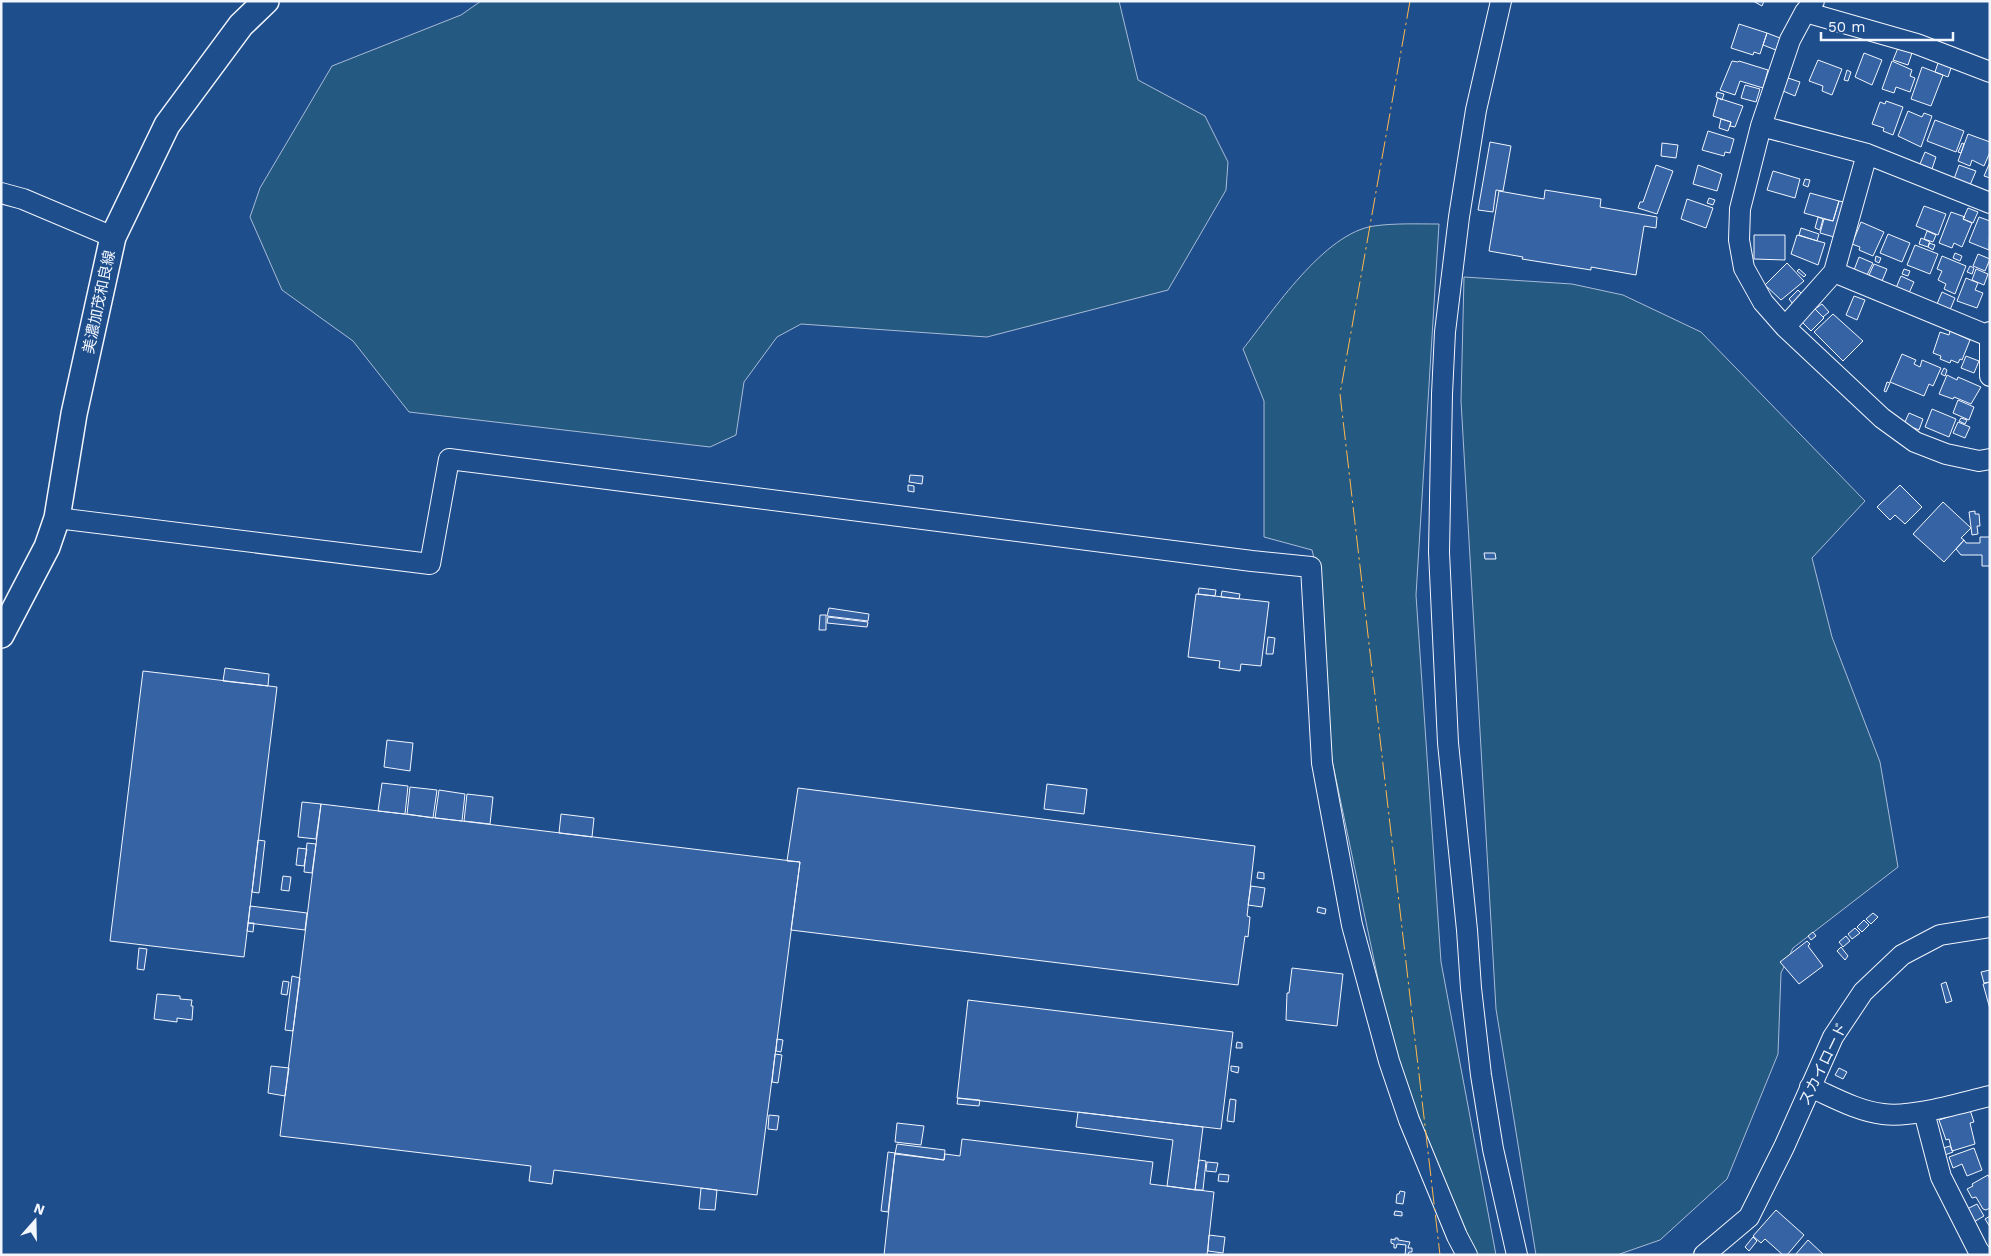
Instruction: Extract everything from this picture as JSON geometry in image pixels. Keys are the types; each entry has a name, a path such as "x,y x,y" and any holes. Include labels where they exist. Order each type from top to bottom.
{"main road":[{"name":"美濃加茂和良線","path":"1,635 47,547 57,518 74,414 113,237 167,125 241,24 266,1"}],"street":[{"path":"1501,1 1476,110 1459,217 1445,332 1439,552 1448,743 1471,988 1481,1075 1493,1149 1517,1255"},
{"path":"1990,72 1917,44 1810,7 1790,40 1761,126 1740,209 1738,240 1744,268 1763,302 1785,327 1882,418 1915,442 1946,454 1979,461 1990,460"},
{"path":"1761,126 1867,154 1990,203"},
{"path":"1785,327 1834,272 1867,154"},
{"path":"1,193 24,199 113,237"},
{"path":"1834,272 1989,334 1990,376"},
{"path":"57,518 430,564 449,459 1252,562 1312,567 1322,763 1352,926 1389,1061 1409,1120 1456,1236 1468,1255"},
{"name":"スカイロード","path":"1704,1255 1749,1216 1784,1147 1833,1037 1863,992 1902,955 1940,935 1990,927"},
{"path":"1810,1087 1857,1107 1884,1114 1924,1112 1990,1096"},
{"path":"1924,1112 1941,1177 1977,1253"}],"shaded area":[{"path":"481,1 1119,1 1138,80 1205,116 1228,162 1226,190 1168,290 987,337 801,324 777,337 744,382 736,435 710,447 409,412 353,341 282,290 250,217 260,188 332,66 461,15"},
{"path":"1439,224 1416,595 1441,962 1496,1255 1468,1255 1391,1041 1332,760 1319,578 1312,550 1264,537 1264,401 1243,349 1284,295 1318,258 1337,243 1355,232 1374,226"},
{"path":"1464,277 1572,284 1623,295 1701,332 1865,501 1812,558 1832,637 1880,762 1898,867 1793,948 1781,973 1778,1054 1727,1179 1660,1240 1617,1255 1536,1255 1496,1009 1461,401"}],"building":[{"path":"1753,1 1764,1 1762,6"},
{"path":"1739,24 1767,33 1760,54 1754,52 1753,55 1731,48"},
{"path":"1767,33 1780,38 1776,50 1763,45"},
{"path":"1898,48 1912,53 1908,65 1893,60"},
{"path":"1864,53 1882,60 1872,85 1855,77"},
{"path":"1818,60 1842,69 1832,95 1822,91 1823,86 1809,81"},
{"path":"1939,60 1952,65 1948,77 1935,72"},
{"path":"1732,61 1739,61 1768,70 1763,88 1740,81 1735,95 1720,90"},
{"path":"1892,61 1912,70 1910,76 1915,78 1910,92 1896,87 1894,93 1882,89"},
{"path":"1922,67 1943,75 1931,106 1911,99"},
{"path":"1847,70 1851,72 1848,81 1844,80"},
{"path":"1788,78 1800,82 1795,96 1783,91"},
{"path":"1745,85 1760,89 1756,102 1741,98"},
{"path":"1717,92 1724,94 1722,100 1716,97"},
{"path":"1718,98 1743,106 1735,127 1730,126 1731,122 1713,116"},
{"path":"1886,101 1903,107 1893,135 1883,131 1884,128 1872,124 1880,102 1885,104"},
{"path":"1908,111 1922,117 1924,113 1932,116 1921,147 1898,136"},
{"path":"1721,119 1731,122 1728,131 1719,128"},
{"path":"1935,120 1964,131 1956,152 1927,141"},
{"path":"1708,131 1734,139 1730,153 1725,152 1724,156 1702,150"},
{"path":"1968,134 1990,142 1990,152 1984,166 1972,160 1970,166 1958,161"},
{"path":"1490,142 1511,146 1503,191 1496,190 1493,212 1478,210"},
{"path":"1662,143 1678,145 1676,158 1661,156"},
{"path":"1962,143 1964,144 1961,153 1958,152"},
{"path":"1925,152 1936,157 1932,169 1920,164"},
{"path":"1990,162 1990,178 1984,176"},
{"path":"1656,165 1673,171 1657,214 1638,208 1640,202 1643,202"},
{"path":"1698,165 1722,174 1717,191 1693,184"},
{"path":"1959,165 1976,171 1970,185 1954,179"},
{"path":"1773,171 1800,179 1795,198 1767,190"},
{"path":"1805,179 1810,180 1808,187 1803,185"},
{"path":"1545,190 1601,199 1600,207 1657,217 1656,228 1644,226 1636,275 1591,267 1591,270 1522,259 1523,257 1489,251 1499,191 1544,199"},
{"path":"1810,193 1839,201 1833,221 1804,213"},
{"path":"1709,198 1715,200 1713,205 1707,203"},
{"path":"1687,199 1713,208 1706,228 1681,219"},
{"path":"1839,201 1844,202 1834,237 1820,233 1824,219 1833,221"},
{"path":"1924,206 1946,214 1938,235 1916,226"},
{"path":"1968,208 1978,212 1973,223 1963,219"},
{"path":"1951,212 1965,217 1963,219 1972,223 1962,247 1954,243 1952,248 1939,243"},
{"path":"1818,217 1823,219 1820,230 1815,228"},
{"path":"1979,217 1990,221 1989,250 1969,242"},
{"path":"1861,222 1884,232 1873,256 1859,250 1860,247 1852,244"},
{"path":"1801,228 1819,234 1817,241 1799,235"},
{"path":"1927,231 1936,235 1933,242 1924,239"},
{"path":"1888,234 1910,243 1902,262 1880,253"},
{"path":"1754,235 1785,235 1785,260 1754,259"},
{"path":"1797,235 1825,243 1818,265 1791,254"},
{"path":"1921,238 1930,242 1928,247 1919,244"},
{"path":"1929,243 1935,245 1933,250 1928,247"},
{"path":"1915,245 1938,254 1930,274 1907,265"},
{"path":"1955,253 1962,256 1960,261 1953,258"},
{"path":"1978,254 1990,259 1985,271 1973,266"},
{"path":"1876,256 1881,258 1879,263 1875,261"},
{"path":"1942,256 1966,266 1955,294 1944,289 1946,284 1938,280 1942,271 1937,269"},
{"path":"1859,257 1873,263 1867,275 1854,270"},
{"path":"1787,263 1804,281 1781,300 1765,285"},
{"path":"1874,264 1887,269 1882,281 1869,275"},
{"path":"1970,266 1974,268 1972,274 1967,272"},
{"path":"1799,269 1806,275 1804,277 1797,271"},
{"path":"1904,269 1910,271 1908,276 1902,274"},
{"path":"1976,269 1988,274 1984,285 1972,280"},
{"path":"1901,276 1914,282 1909,293 1896,288"},
{"path":"1966,278 1978,283 1975,290 1983,293 1977,308 1957,301"},
{"path":"1798,290 1802,294 1793,304 1789,299"},
{"path":"1942,292 1955,298 1950,310 1937,304"},
{"path":"1854,296 1865,300 1857,320 1846,315"},
{"path":"1822,304 1829,312 1823,317 1815,309"},
{"path":"1814,308 1824,318 1811,331 1801,321"},
{"path":"1833,314 1863,341 1843,361 1814,332"},
{"path":"1950,331 1970,340 1962,360 1960,359 1958,363 1951,360 1950,363 1940,359 1941,356 1933,353 1940,332 1949,335"},
{"path":"1902,354 1916,360 1914,364 1920,367 1922,360 1941,368 1933,386 1929,384 1924,396 1890,382"},
{"path":"1966,356 1979,361 1974,373 1961,368"},
{"path":"1944,368 1947,370 1945,376 1941,374"},
{"path":"1947,375 1957,380 1958,377 1981,387 1971,404 1954,397 1953,399 1939,394"},
{"path":"1887,382 1890,383 1886,392 1884,391"},
{"path":"1958,400 1974,407 1969,420 1953,413"},
{"path":"1932,409 1956,419 1949,437 1925,427"},
{"path":"1909,413 1923,419 1919,430 1904,424"},
{"path":"1961,418 1967,420 1965,424 1959,421"},
{"path":"1958,422 1970,427 1965,438 1953,433"},
{"path":"910,475 923,476 922,484 909,482"},
{"path":"908,485 914,486 914,492 908,491"},
{"path":"1900,485 1922,507 1905,524 1895,515 1890,520 1877,507"},
{"path":"1943,502 1971,528 1961,538 1964,540 1944,562 1913,534"},
{"path":"1975,511 1975,514 1979,514 1980,526 1977,526 1978,534 1972,535 1969,512"},
{"path":"1980,537 1990,537 1990,566 1982,566 1982,555 1961,555 1956,549 1964,540 1966,543 1980,543"},
{"path":"1484,553 1495,553 1496,559 1485,559"},
{"path":"1199,588 1216,590 1215,596 1198,594"},
{"path":"1222,591 1240,594 1239,599 1221,597"},
{"path":"1196,594 1269,602 1261,666 1241,664 1240,671 1219,668 1220,661 1188,657"},
{"path":"829,608 869,614 868,621 827,616"},
{"path":"820,615 826,615 826,630 819,630"},
{"path":"828,617 868,622 867,627 827,623"},
{"path":"1268,637 1275,638 1273,654 1266,654"},
{"path":"225,668 269,674 268,686 223,681"},
{"path":"143,671 277,687 244,957 110,941"},
{"path":"387,740 413,743 410,771 384,767"},
{"path":"382,783 408,786 405,814 378,811"},
{"path":"1047,784 1087,789 1084,814 1044,809"},
{"path":"410,787 437,790 433,818 407,814"},
{"path":"798,788 1255,846 1247,916 1250,917 1248,937 1245,936 1238,985 791,930 800,862 787,861"},
{"path":"439,790 465,794 462,821 435,818"},
{"path":"467,794 493,797 490,824 464,821"},
{"path":"302,802 321,804 316,839 298,837"},
{"path":"321,804 800,862 757,1195 554,1170 552,1184 529,1181 531,1166 280,1136"},
{"path":"561,814 594,818 592,837 559,833"},
{"path":"258,840 265,841 259,893 252,892"},
{"path":"307,843 316,844 312,873 304,872"},
{"path":"298,848 307,849 304,866 296,865"},
{"path":"1258,872 1264,873 1264,879 1257,878"},
{"path":"283,876 291,877 289,891 281,890"},
{"path":"1251,886 1265,888 1262,907 1248,905"},
{"path":"250,906 307,913 305,930 248,923"},
{"path":"1318,907 1326,909 1325,914 1317,912"},
{"path":"1873,913 1878,917 1871,924 1866,919"},
{"path":"1864,920 1869,925 1862,932 1857,927"},
{"path":"248,923 254,923 253,932 247,931"},
{"path":"1855,928 1860,933 1852,939 1848,934"},
{"path":"1813,932 1816,936 1811,940 1808,936"},
{"path":"1846,936 1850,941 1843,947 1839,942"},
{"path":"1807,941 1810,944 1808,946 1823,966 1799,984 1780,962"},
{"path":"1841,947 1848,956 1845,960 1837,951"},
{"path":"139,948 147,949 144,970 137,969"},
{"path":"1292,968 1343,974 1337,1026 1286,1020 1287,993 1289,993"},
{"path":"1990,970 1990,982 1984,983 1981,972"},
{"path":"292,976 300,978 293,1031 285,1030"},
{"path":"283,981 289,982 287,995 281,994"},
{"path":"1946,982 1952,1001 1946,1003 1941,984"},
{"path":"1990,982 1990,1009 1983,984"},
{"path":"157,994 180,996 180,999 192,1000 192,1020 177,1018 177,1022 154,1019"},
{"path":"968,1000 1233,1032 1221,1129 957,1098"},
{"path":"777,1039 783,1040 781,1052 776,1051"},
{"path":"1237,1042 1242,1043 1242,1048 1236,1048"},
{"path":"775,1054 782,1055 778,1083 772,1082"},
{"path":"271,1066 289,1068 285,1096 268,1093"},
{"path":"1231,1066 1239,1067 1238,1073 1231,1071"},
{"path":"1839,1068 1847,1072 1843,1079 1835,1075"},
{"path":"958,1098 980,1100 979,1106 957,1104"},
{"path":"1230,1099 1236,1100 1234,1122 1227,1121"},
{"path":"1970,1110 1974,1122 1970,1123 1975,1144 1952,1151 1949,1139 1946,1140 1939,1120"},
{"path":"1078,1112 1203,1127 1195,1190 1167,1186 1173,1140 1076,1127"},
{"path":"769,1115 779,1116 777,1130 768,1129"},
{"path":"897,1123 924,1126 921,1145 895,1142"},
{"path":"962,1139 1153,1162 1150,1184 1214,1192 1207,1255 884,1255 895,1153 944,1160 945,1154 960,1156"},
{"path":"897,1144 945,1150 944,1160 895,1154"},
{"path":"1950,1146 1953,1152 1942,1156 1940,1149"},
{"path":"1974,1148 1982,1170 1967,1176 1962,1164 1953,1168 1949,1157"},
{"path":"888,1152 895,1153 888,1212 881,1211"},
{"path":"1199,1160 1206,1161 1203,1190 1195,1190"},
{"path":"1207,1162 1218,1163 1216,1172 1206,1171"},
{"path":"1219,1174 1229,1175 1228,1182 1218,1181"},
{"path":"1988,1175 1990,1179 1990,1208 1986,1210 1983,1209 1976,1197 1972,1198 1967,1189"},
{"path":"701,1188 717,1190 715,1210 699,1209"},
{"path":"1400,1191 1405,1192 1403,1204 1396,1203 1397,1194"},
{"path":"1977,1204 1984,1216 1972,1223 1965,1210"},
{"path":"1776,1210 1804,1235 1787,1255 1783,1255 1765,1239 1761,1243 1753,1236"},
{"path":"1395,1211 1402,1212 1402,1216 1394,1215"},
{"path":"1990,1216 1990,1227 1985,1219"},
{"path":"1209,1235 1225,1237 1223,1253 1208,1251"},
{"path":"1753,1237 1757,1241 1749,1251 1745,1247"},
{"path":"1395,1238 1410,1242 1408,1248 1412,1248 1412,1252 1405,1255 1406,1245 1397,1244 1396,1248 1394,1248 1391,1239 1395,1240"},
{"path":"1808,1240 1824,1255 1795,1255"}],"power":[{"path":"1410,1 1340,394 1440,1255"}]}
